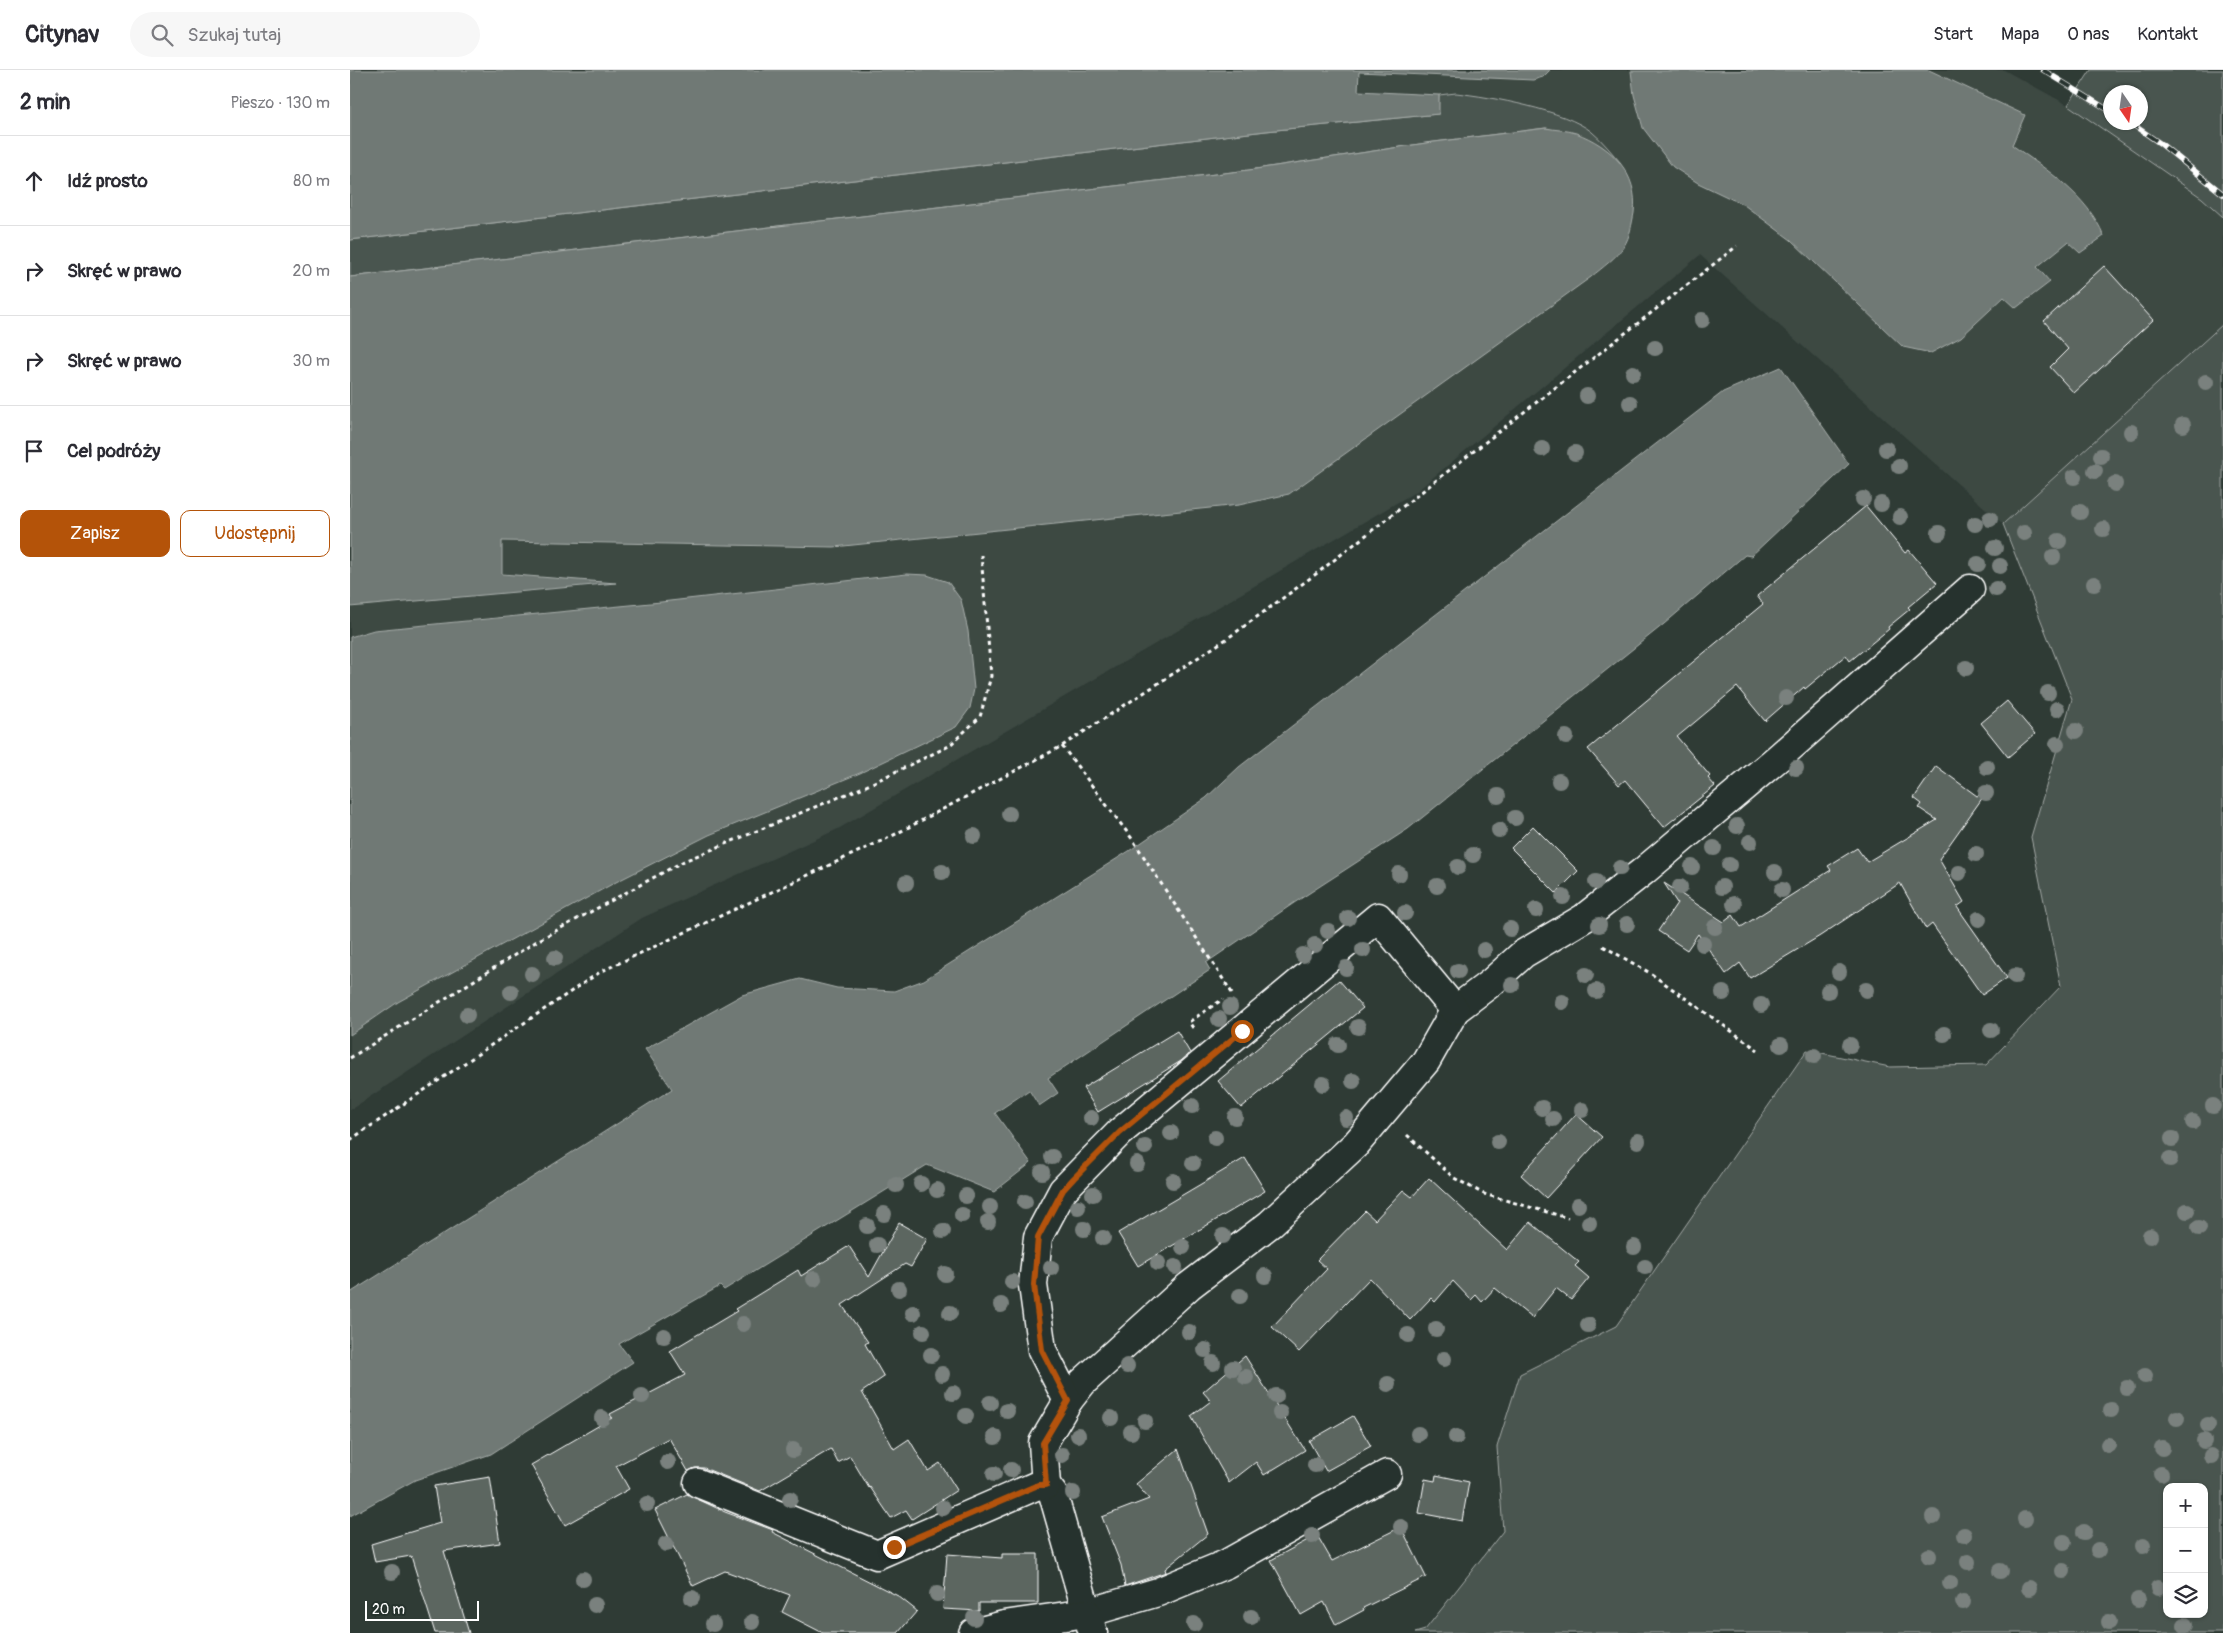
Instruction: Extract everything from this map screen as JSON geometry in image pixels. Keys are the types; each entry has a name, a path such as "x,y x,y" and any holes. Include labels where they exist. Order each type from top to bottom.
{"lane":[{"path":"1090,1623 1053,1494 1046,1485 1043,1443 1068,1401 1083,1382 1189,1286 1277,1218 1356,1144 1426,1061 1455,1010 1492,982 1523,954 1584,918 1645,870 1764,771 1970,589"},
{"path":"1068,1401 1042,1350 1034,1285 1038,1237 1063,1190 1120,1132 1378,917 1455,1010"},
{"path":"973,1633 1004,1625 1090,1623 1226,1564 1387,1474"},
{"path":"698,1483 878,1555 1038,1485 1046,1485"}],"path":[{"path":"350,1140 600,972 892,836 1062,746 1228,638 1320,571 1737,246"},
{"path":"350,1058 536,941 684,862 866,786 950,746 980,717 991,676 981,555"},
{"path":"1062,746 1133,840 1219,970"},
{"path":"1570,927 1650,973 1758,1050"},
{"path":"1383,1112 1454,1178 1484,1194 1568,1218"}],"shaded area":[{"path":"350,70 2004,70 2068,105 2202,198 2223,217 2223,324 2003,524 1700,255 1417,491 838,829 642,918 350,1110"},
{"path":"350,70 1550,70 1543,77 1533,80 1359,72 1358,91 1439,95 1439,114 1266,131 350,240"},
{"path":"1929,70 2025,115 2012,145 2065,184 2097,221 2104,236 2080,253 2068,242 2037,267 2050,282 2016,308 2004,297 1961,337 1931,353 1903,347 1791,240 1744,205 1698,183 1673,167 1643,128 1634,95 1631,71"},
{"path":"2091,70 2223,70 2223,217 2202,198 2104,130 2148,130 2148,85 2103,85 2103,129 2068,105"},
{"path":"1456,93 1507,101 1564,117 1592,132 1621,163 1601,146 1546,128 1426,143 1249,170 350,277 350,240 1266,131 1438,114 1439,95"},
{"path":"1546,128 1576,133 1589,139 1601,145 1620,163 1632,185 1634,199 1634,213 1624,246 1591,277 1289,494 1239,505 834,547 502,541 502,574 616,583 350,607 350,277 1249,170 1426,143"},
{"path":"2223,324 2223,1633 1415,1633 1425,1630 1503,1531 1497,1447 1520,1374 1616,1326 1807,1050 1890,1067 1986,1065 2061,986 2031,837 2072,699 2003,524"},
{"path":"1781,367 1849,464 1751,556 1745,555 1664,624 1408,829 1206,963 1210,970 1048,1078 1058,1093 1039,1106 1029,1090 995,1113 1031,1163 994,1192 927,1165 724,1290 720,1286 619,1344 633,1362 491,1454 415,1480 350,1516 350,1293 672,1089 645,1049 742,995 800,979 837,988 894,991 924,980 1129,851 1206,798 1239,767 1723,392"},
{"path":"907,574 927,575 948,582 961,600 968,631 974,689 970,708 956,727 860,773 709,835 616,882 398,1002 350,1035 350,637 374,630 661,602"}],"building":[{"path":"2104,266 2153,320 2074,393 2050,367 2068,349 2044,321"},
{"path":"1866,506 1905,553 1909,550 1937,583 1908,607 1910,609 1888,627 1889,629 1850,661 1846,655 1805,689 1804,687 1765,721 1737,687 1677,737 1710,776 1708,778 1715,786 1664,827 1625,780 1619,785 1588,749 1763,604 1757,596"},
{"path":"2007,701 2035,734 2008,757 1981,723"},
{"path":"1936,766 1977,796 1988,790 1939,859 1964,902 1957,907 2007,978 1982,995 1932,924 1926,929 1900,883 1820,936 1750,978 1740,963 1726,974 1698,934 1687,950 1658,931 1677,903 1664,883 1724,922 1733,915 1741,927 1831,870 1828,866 1857,848 1867,862 1937,820 1919,808 1922,804 1914,798"},
{"path":"1533,826 1578,871 1556,893 1511,848"},
{"path":"1339,980 1363,1008 1241,1108 1218,1081"},
{"path":"1177,1031 1190,1053 1181,1061 1098,1112 1083,1088"},
{"path":"1576,1114 1602,1137 1546,1198 1521,1175"},
{"path":"1245,1158 1265,1191 1138,1266 1118,1233"},
{"path":"1429,1178 1507,1250 1530,1222 1579,1262 1575,1266 1589,1278 1571,1300 1556,1288 1532,1318 1495,1288 1482,1302 1476,1295 1471,1300 1453,1281 1435,1302 1431,1298 1410,1320 1370,1278 1299,1352 1272,1327 1327,1269 1317,1260 1365,1211 1375,1220 1403,1190 1412,1197"},
{"path":"899,1223 927,1239 911,1267 905,1264 842,1305 868,1342 865,1344 884,1377 862,1392 894,1449 909,1439 928,1471 940,1463 957,1490 912,1519 906,1510 891,1518 869,1488 850,1456 838,1463 831,1449 760,1491 704,1468 695,1468 688,1471 669,1438 616,1466 629,1489 565,1525 531,1465 612,1418 610,1414 685,1375 670,1351 737,1311 735,1309 798,1270 801,1276 849,1246 869,1277"},
{"path":"1245,1356 1305,1450 1264,1475 1256,1462 1229,1483 1191,1416 1211,1401 1203,1392"},
{"path":"1353,1416 1371,1446 1326,1471 1309,1441"},
{"path":"1178,1449 1208,1534 1165,1569 1166,1572 1125,1586 1121,1565 1102,1517 1149,1499 1136,1484"},
{"path":"1436,1475 1469,1482 1462,1521 1419,1513 1425,1479 1435,1481"},
{"path":"490,1477 500,1543 444,1551 469,1633 435,1633 411,1556 375,1562 371,1544 440,1523 434,1486"},
{"path":"687,1494 725,1512 773,1530 772,1532 898,1596 917,1611 898,1633 823,1633 782,1612 790,1595 725,1571 693,1586 655,1510"},
{"path":"1401,1527 1426,1577 1363,1608 1364,1610 1336,1625 1324,1602 1301,1615 1271,1560 1317,1535 1332,1561"},
{"path":"947,1554 1002,1558 1002,1554 1038,1554 1038,1603 979,1603 979,1611 943,1609"}],"railway":[{"path":"2043,70 2103,107"},
{"path":"2141,130 2223,194"}],"route":[{"path":"894,1547 1038,1485 1046,1485 1043,1443 1068,1401 1042,1350 1034,1285 1038,1237 1063,1190 1074,1178 1120,1132 1242,1031"}]}
